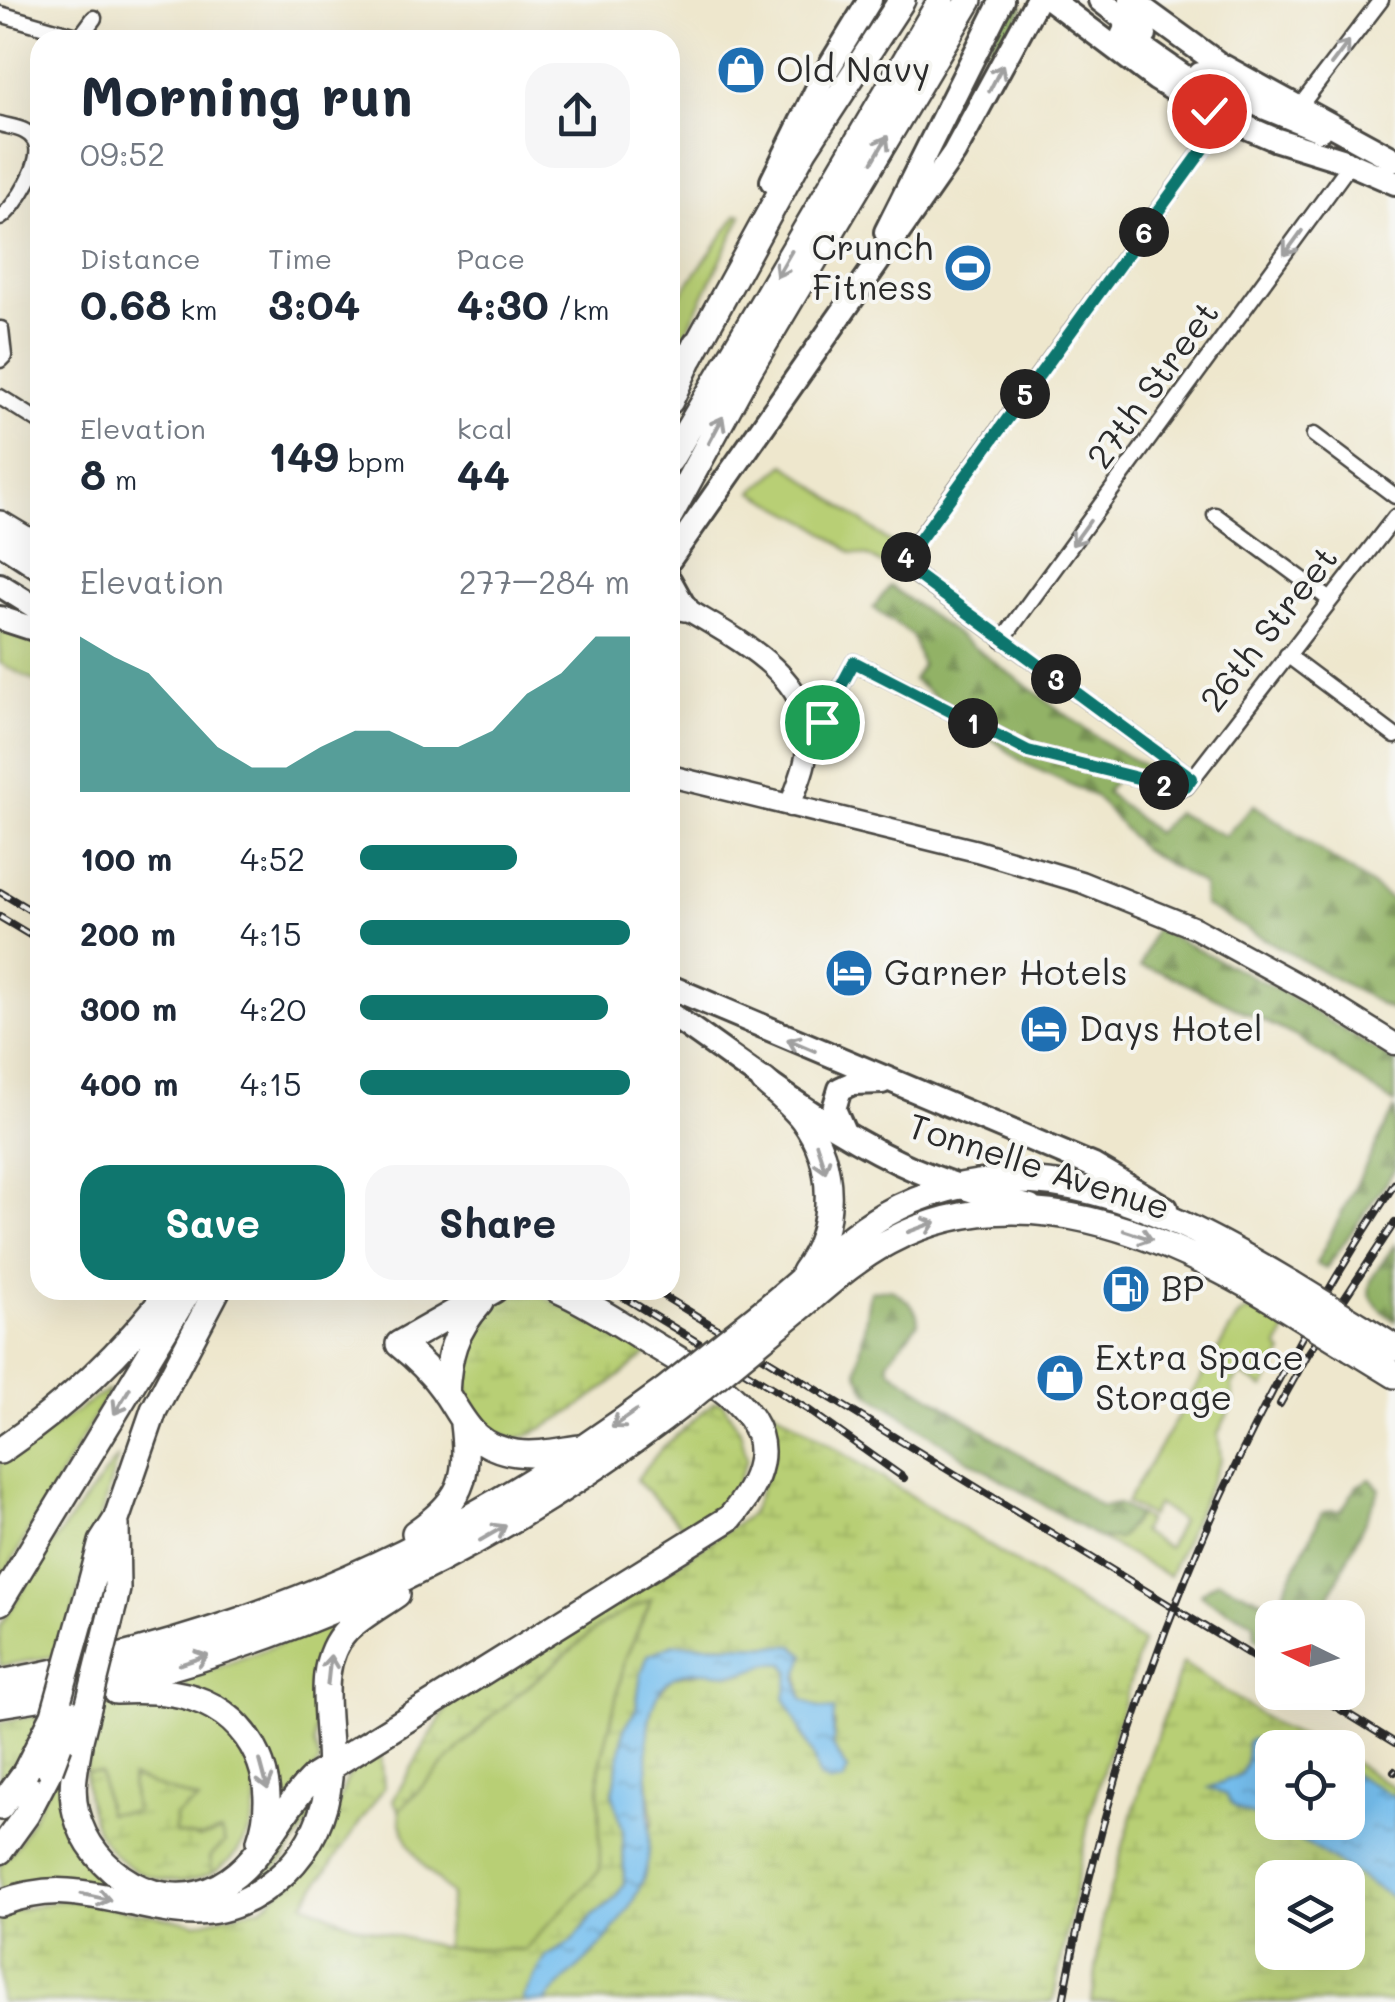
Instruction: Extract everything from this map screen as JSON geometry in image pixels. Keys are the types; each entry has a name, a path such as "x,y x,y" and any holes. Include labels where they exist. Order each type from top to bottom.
{"highway":[{"path":"690,358 812,136 902,0"},
{"path":"680,443 941,0"},
{"path":"680,497 760,351 969,0"},
{"path":"680,380 724,276 772,180"},
{"path":"0,524 30,542"},
{"path":"764,1081 810,1130 822,1153 828,1189 826,1224 820,1244 778,1309"},
{"path":"0,1903 55,1892 87,1894 171,1912 204,1912 236,1903 282,1875 308,1843 324,1810 330,1767 328,1668 335,1646 356,1623 456,1554 603,1464 674,1397 882,1217 918,1198 958,1186 1030,1182 1082,1188 1126,1201 1216,1239"},
{"path":"778,1309 907,1233 975,1213 1044,1211"},
{"name":"Tonnelle Avenue","path":"1044,1211 1114,1227 1182,1250 1284,1294 1357,1338 1395,1375"},
{"name":"Tonnelle Avenue","path":"1216,1239 1284,1294"},
{"path":"0,1450 85,1386 173,1311 196,1300"},
{"path":"405,1348 477,1300"},
{"path":"405,1348 435,1360 445,1356 464,1321 483,1300"},
{"path":"173,1311 150,1420 116,1532 102,1542 104,1592 73,1782 77,1816 102,1861 126,1881 164,1895 190,1894 218,1886 242,1869 274,1834 306,1785 330,1767 704,1536 730,1518 752,1492 760,1467 760,1444 742,1404 706,1376 577,1300"},
{"path":"0,1602 173,1311"},
{"name":"Tonnelle Avenue","path":"1357,1338 1395,1348"},
{"path":"446,1394 452,1347"},
{"path":"405,1348 446,1394 463,1424 490,1444 537,1454 584,1448"},
{"path":"0,1684 177,1644 351,1578 461,1524 674,1397"},
{"path":"351,1578 454,1501 465,1470 463,1424"},
{"path":"0,1704 66,1694 182,1664 277,1632 456,1554"},
{"path":"0,1850 26,1815 54,1715 104,1592"},
{"path":"66,1694 163,1692 194,1698 228,1718 256,1750 269,1788 264,1827 253,1856"},
{"path":"0,1808 37,1771"}],"main road":[{"path":"772,180 823,77 870,0"},
{"path":"846,305 914,179 1002,0"},
{"path":"680,545 954,153 1036,0"},
{"path":"1051,0 1156,79 1225,119 1287,144 1395,160"},
{"path":"1076,0 1198,88 1351,155"},
{"path":"1100,0 1167,52 1224,89 1291,120 1395,183"},
{"path":"1131,0 1219,64 1300,106 1351,155"},
{"path":"0,542 30,562"},
{"path":"0,585 30,604"},
{"path":"680,608 749,647 774,669 802,707 808,735 801,775 790,806"},
{"path":"0,618 30,628"},
{"path":"680,778 977,851 1081,882 1195,928 1296,983 1395,1044"},
{"path":"680,987 696,999"},
{"name":"Tonnelle Avenue","path":"680,992 1094,1166 1216,1239"},
{"name":"Tonnelle Avenue","path":"680,1021 764,1081 898,1161 958,1186 1044,1211"},
{"path":"844,1132 834,1109 840,1088 853,1083 891,1082"}],"street":[{"path":"1300,106 1380,0"},
{"path":"0,14 56,30"},
{"path":"85,30 94,18"},
{"path":"808,735 822,722 854,662 1028,751 1178,788 1186,786 1192,778 902,564 1225,119"},
{"path":"0,124 30,135"},
{"name":"27th Street","path":"1002,640 1351,155"},
{"path":"0,218 14,203 30,174"},
{"path":"0,329 4,356 0,360"},
{"path":"0,398 30,416"},
{"path":"1314,435 1395,496"},
{"path":"1215,516 1329,599"},
{"name":"26th Street","path":"1192,778 1395,517"},
{"path":"1287,654 1395,736"}],"green space":[{"path":"1019,3 1023,7 1000,54 923,183 1008,8"},
{"path":"738,214 742,215 680,345 680,295"},
{"path":"785,464 895,546 890,554 895,558 889,568 868,556 852,553 811,523 753,492"},
{"path":"890,586 1109,746 1172,781 1116,779 1106,792 1156,833 1176,813 1225,836 1254,805 1395,902 1395,1012 1204,905 1203,885 1141,848 1095,796 1024,763 913,680 922,666 912,635 873,608"},
{"path":"0,628 30,641 30,679 0,663"},
{"path":"1155,928 1281,991 1395,1062 1395,1104 1297,1037 1162,972 1140,967"},
{"path":"1395,1108 1395,1169 1326,1269 1316,1264"},
{"path":"1395,1244 1395,1321 1373,1302 1370,1285"},
{"path":"891,1289 913,1307 918,1323 888,1361 890,1370 1102,1507 1118,1504 1138,1515 1119,1539 1099,1538 959,1454 867,1392 857,1372 870,1291"},
{"path":"551,1300 651,1351 568,1414 513,1440 494,1431 480,1418 466,1385 464,1366 470,1330 491,1303"},
{"path":"1256,1310 1287,1329 1278,1347 1283,1353 1264,1388 1240,1374 1232,1385 1233,1403 1218,1434 1221,1459 1169,1576 1099,1538 1122,1533 1138,1515 1147,1520 1141,1532 1168,1548 1181,1521 1157,1504 1150,1516 1126,1503 1237,1318"},
{"path":"109,1391 0,1582 0,1462"},
{"path":"754,1397 1142,1642 1090,1814 1053,2002 545,2002 559,1983 609,1936 653,1821 645,1752 653,1699 673,1677 707,1671 740,1673 769,1662 785,1664 790,1672 800,1732 819,1777 848,1770 833,1747 835,1722 802,1699 795,1646 674,1644 648,1655 636,1709 624,1730 613,1795 623,1830 624,1883 616,1898 593,1916 573,1941 546,1957 523,1998 525,2002 0,2002 0,1914 65,1899 196,1923 262,1907 316,1861 347,1779 364,1755 381,1754 384,1788 304,1903 355,1925 444,1948 524,1950 600,1870 599,1771 626,1657 652,1599 603,1623 489,1719 399,1810 393,1800 450,1702 659,1577 751,1514 775,1452"},
{"path":"714,1402 722,1402 740,1430 747,1459 732,1498 687,1531 636,1480 662,1448"},
{"path":"118,1456 61,1655 0,1666 0,1626 47,1551"},
{"path":"1370,1479 1380,1489 1328,1600 1278,1600 1322,1513 1341,1511 1357,1486"},
{"path":"1218,1581 1262,1600 1255,1600 1255,1638 1254,1623 1200,1594"},
{"path":"653,1597 626,1657 599,1771 601,1870 524,1950 444,1948 451,1894 410,1845 399,1810 489,1719 603,1623"},
{"path":"354,1616 319,1671 314,1744 320,1762 270,1827 273,1774 184,1686 184,1680"},
{"path":"1183,1663 1287,1730 1255,1730 1255,1840 1365,1840 1365,1769 1395,1788 1395,2002 1092,2002 1103,1915 1146,1767"},
{"path":"139,1697 196,1709 217,1721 240,1745 250,1764 256,1805 252,1825 230,1860 212,1873 210,1857 199,1838 175,1834 175,1816 197,1800 131,1778 134,1812 107,1814 100,1774 85,1771 99,1700"},
{"path":"42,1715 26,1749 0,1786 0,1722"},
{"path":"70,1747 94,1864 204,1899 314,1789 311,1821 276,1870 222,1900 0,1895 0,1865 18,1844"},
{"path":"85,1771 100,1773 107,1813 134,1812 131,1777 198,1801 175,1816 175,1834 199,1838 221,1832 225,1843 210,1857 212,1873 196,1879 163,1880 132,1869 119,1859 95,1825"}],"water":[{"path":"674,1644 794,1646 805,1655 797,1678 802,1699 834,1710 833,1747 848,1770 843,1781 830,1783 819,1777 785,1697 790,1672 785,1664 733,1674 689,1672 673,1678 658,1693 650,1714 649,1854 638,1891 609,1936 545,2002 525,2002 523,1998 546,1957 573,1941 593,1915 616,1898 624,1883 623,1830 613,1795 624,1729 636,1709 648,1655"},
{"path":"1255,1740 1255,1816 1234,1807 1227,1795 1209,1788 1241,1774 1247,1742"},
{"path":"1365,1780 1395,1797 1395,1899 1365,1880 1365,1860 1333,1860 1301,1840 1365,1840"}],"railway":[{"path":"0,892 30,910"},
{"path":"0,917 30,935"},
{"path":"1063,2002 1086,1891 1115,1783 1148,1678 1187,1576 1280,1376 1395,1183"},
{"path":"1280,1404 1308,1354 1395,1222"},
{"path":"628,1300 810,1411 904,1478"},
{"path":"670,1300 1255,1658"},
{"path":"1341,1710 1395,1743"}],"place":[{"name":"Old Navy","path":"741,70"},
{"name":"Crunch Fitness","path":"968,268"},
{"name":"Garner Hotels","path":"849,973"},
{"name":"Days Hotel","path":"1044,1029"},
{"name":"BP","path":"1126,1289"},
{"name":"Extra Space Storage","path":"1060,1378"}],"route":[{"path":"822,722 854,662 1028,751 1178,788 1186,786 1192,778 902,564 1225,119 1209,111"}]}
